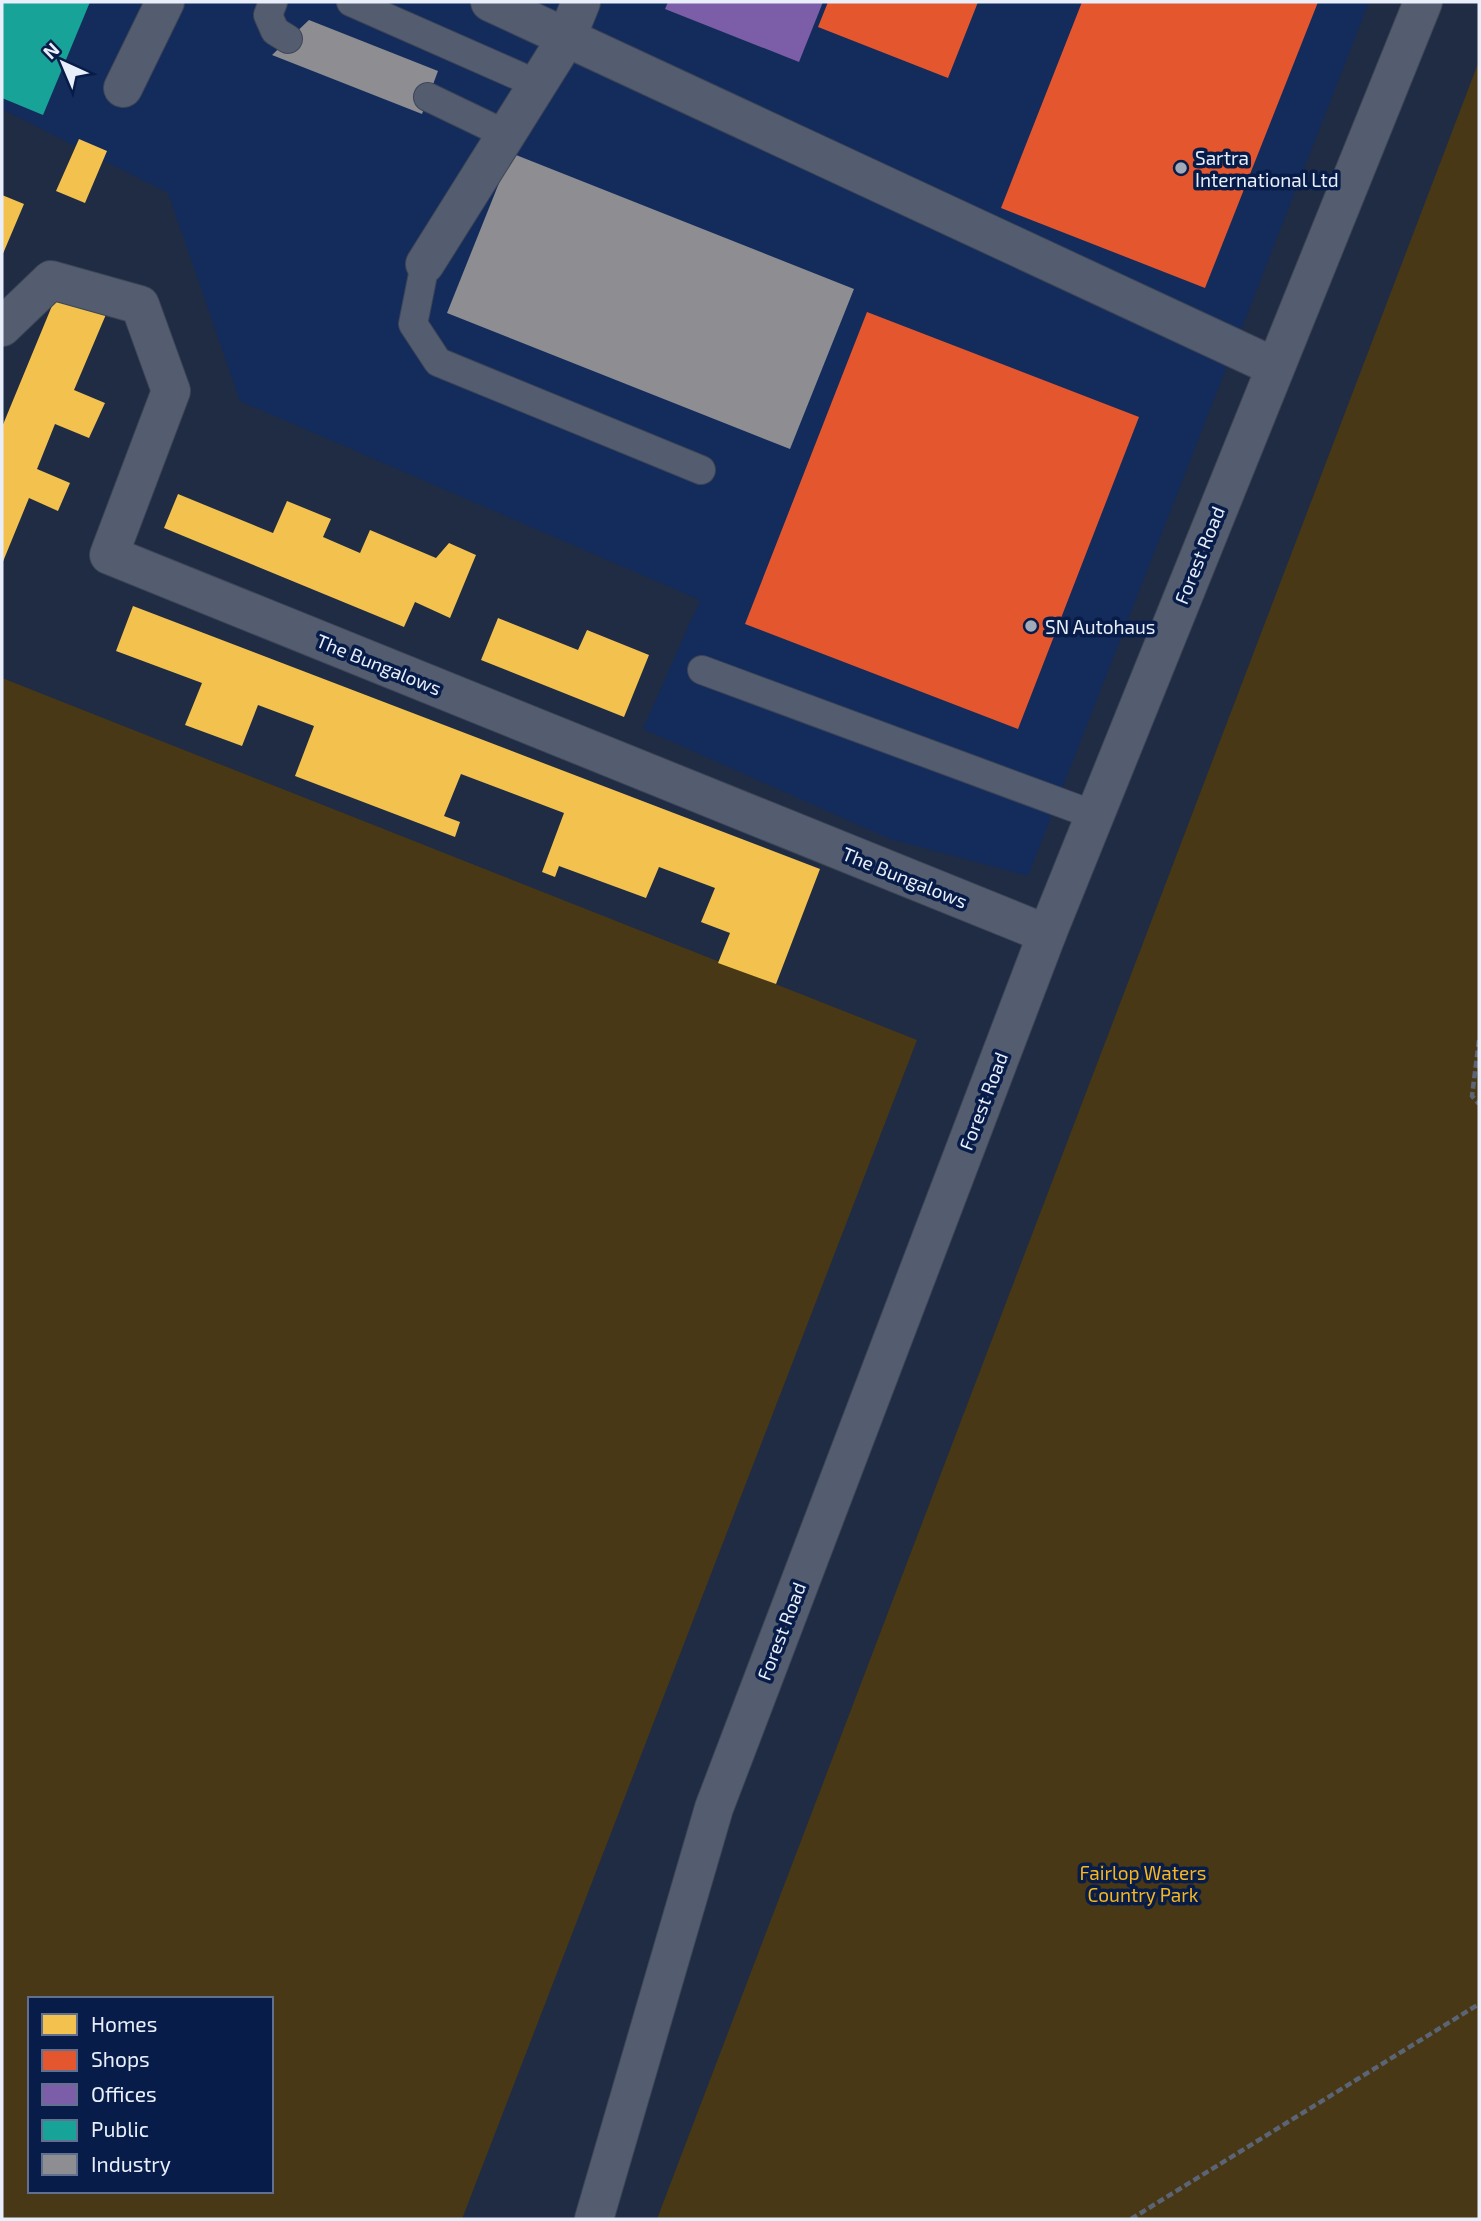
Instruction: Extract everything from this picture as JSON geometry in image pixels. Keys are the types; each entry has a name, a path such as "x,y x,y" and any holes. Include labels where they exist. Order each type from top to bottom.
{"street":[{"path":"123,88 165,2"},
{"path":"490,2 1275,367"},
{"path":"425,264 566,39 581,2"},
{"name":"Forest Road","path":"594,2219 714,1808 1047,934 1423,2"},
{"name":"The Bungalows","path":"2,327 51,280 140,305 171,391 109,555 1047,934"}],"lane":[{"path":"273,2 268,15 275,31 288,39"},
{"path":"351,2 537,85"},
{"path":"428,97 506,135"},
{"path":"425,264 413,324 438,362 702,470"},
{"path":"702,670 1094,815"}],"path":[{"path":"1479,1040 1472,1096 1479,1104"},
{"path":"1131,2219 1479,2004"}],"shaded area":[{"path":"2,2 1369,2 1028,876 890,839 643,729 700,600 240,401 168,193 2,109"}],"green space":[{"name":"Fairlop Waters Country Park","path":"1479,61 1479,2219 657,2219"},
{"path":"2,678 917,1040 462,2219 2,2219"}],"building: Homes":[{"path":"79,139 107,151 85,203 56,191"},
{"path":"2,195 24,204 2,256"},
{"path":"61,284 110,305 74,390 105,403 89,438 55,424 37,469 70,483 58,511 29,498 2,564 2,427"},
{"path":"178,494 273,533 287,501 331,519 323,537 360,553 370,530 436,558 449,543 476,555 450,618 415,602 404,627 164,528"},
{"path":"133,606 820,869 776,984 718,963 730,933 701,922 715,888 659,867 646,898 559,866 555,877 542,872 564,813 461,774 444,816 460,822 455,837 295,776 314,726 258,705 242,746 185,725 202,683 116,651"},
{"path":"498,618 578,650 587,630 649,655 624,717 481,660"}],"building: Shops":[{"path":"828,2 978,2 948,78 818,27"},
{"path":"1082,2 1318,2 1205,288 1001,208"},
{"path":"867,312 1139,417 1018,729 745,624"}],"building: Offices":[{"path":"668,2 823,2 799,62 665,9"}],"building: Public":[{"path":"2,2 90,2 43,115 2,98"}],"building: Industry":[{"path":"309,20 438,71 422,114 272,55"},
{"path":"511,153 854,289 790,449 447,313"}],"place":[{"name":"Sartra International Ltd","path":"1181,168"},
{"name":"SN Autohaus","path":"1031,626"}]}
